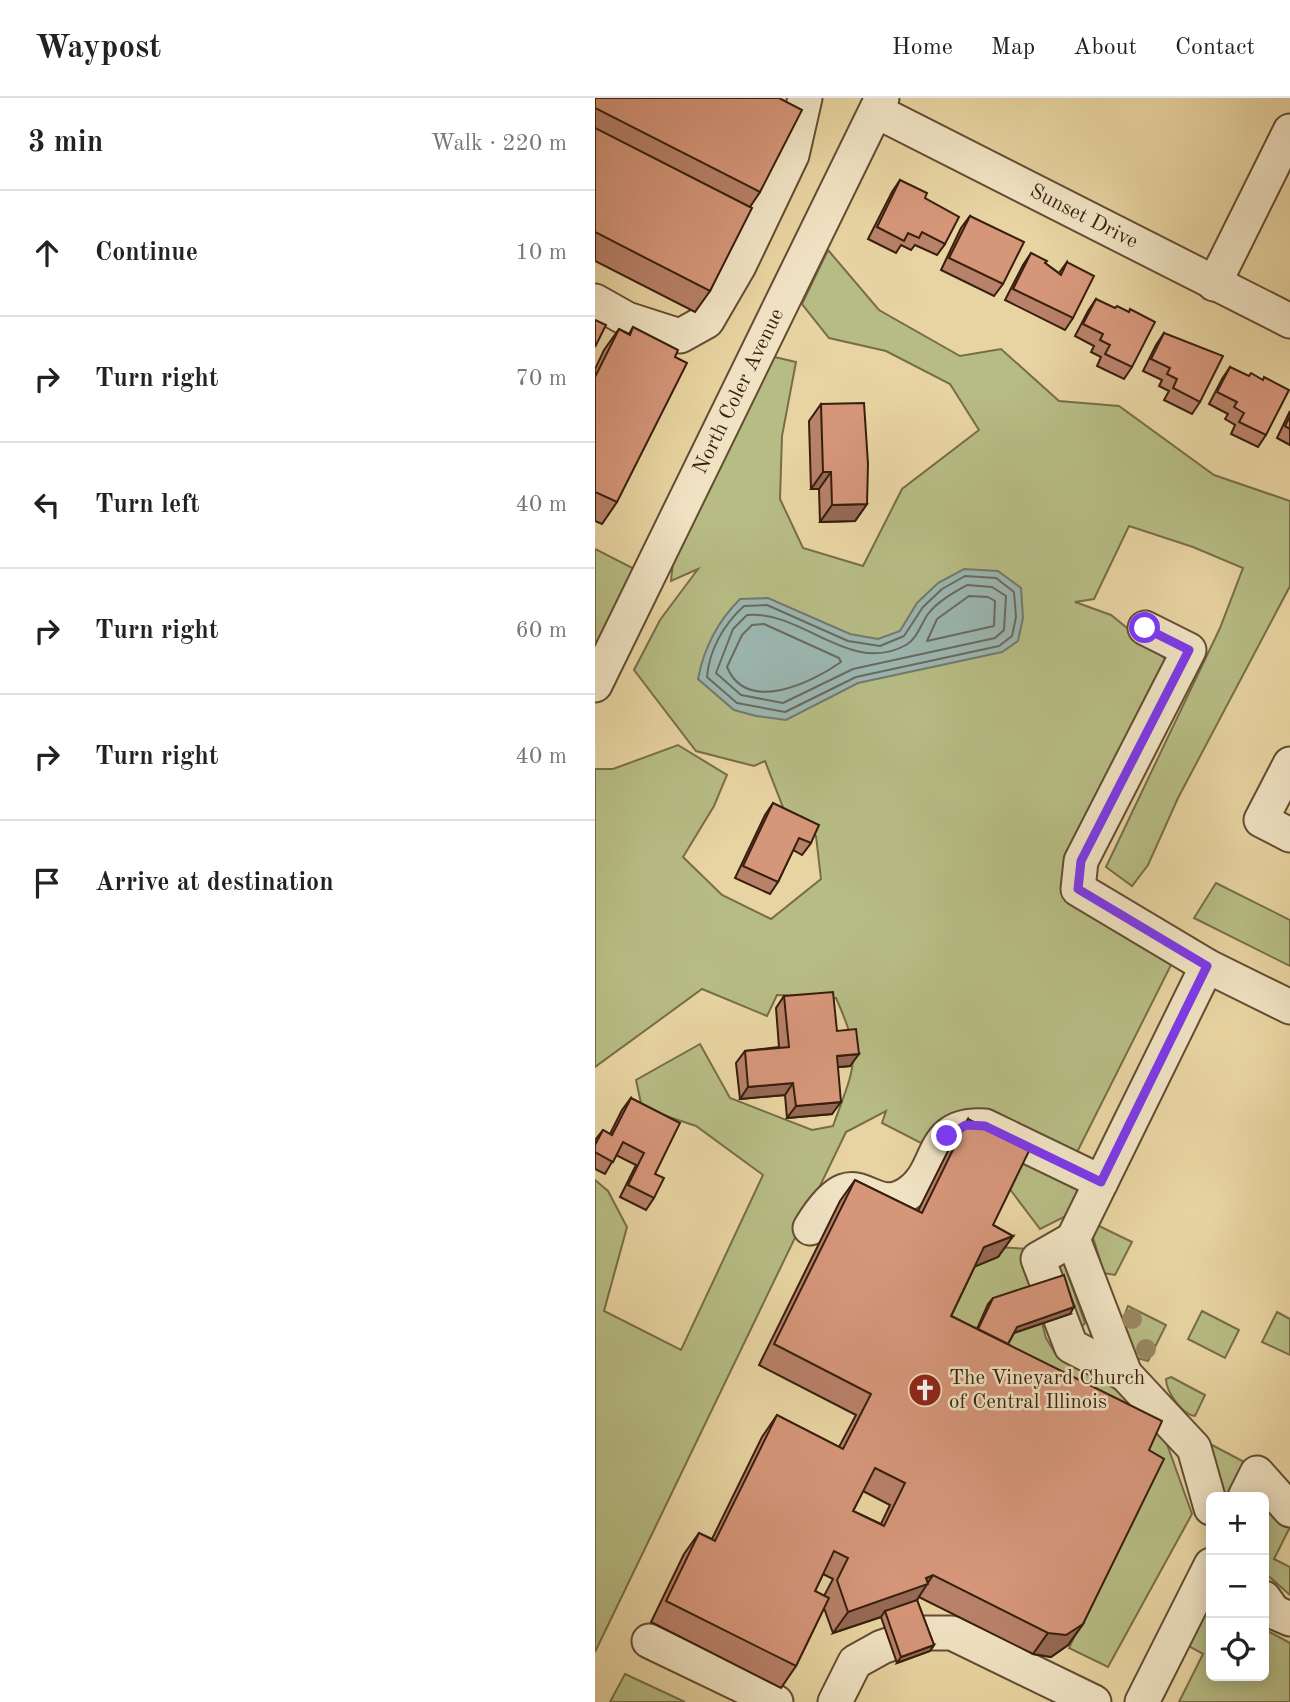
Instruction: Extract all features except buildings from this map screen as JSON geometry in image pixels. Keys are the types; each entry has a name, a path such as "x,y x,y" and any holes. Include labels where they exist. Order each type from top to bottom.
{"street":[{"path":"595,301 627,319 680,336 707,321 739,266 792,155 805,98"},
{"name":"Sunset Drive","path":"879,104 1214,284 1290,321"},
{"name":"North Coler Avenue","path":"595,685 879,104"},
{"path":"1214,284 1290,131"},
{"path":"1145,628 1189,650 1081,861 1078,889 1207,966 1290,1007"},
{"path":"1290,764 1261,820 1290,835"},
{"path":"1206,1492 1194,1448 1125,1374 1073,1239 1207,966"},
{"path":"810,1228 825,1203 836,1193 848,1189 886,1199 906,1195 921,1182 935,1150 947,1136 966,1125 985,1126 1101,1182"},
{"path":"1248,1492 1257,1473 1290,1510"},
{"path":"1142,1702 1206,1575"},
{"path":"1269,1605 1274,1612 1290,1619"},
{"path":"835,1702 855,1662 882,1647 923,1633 952,1633 1094,1702"},
{"path":"649,1641 776,1702"}],"green space":[{"path":"828,250 879,310 960,356 1001,349 1059,401 1119,406 1214,475 1290,501 1290,586 1178,798 1148,865 1132,886 1106,867 1220,628 1243,568 1193,547 1129,526 1094,599 1075,602 1111,615 1169,662 1077,862 1174,959 1064,1178 1083,1186 1068,1215 1040,1229 1009,1188 882,1123 886,1111 846,1132 595,1652 595,1180 608,1191 627,1227 604,1311 681,1350 763,1175 696,1126 642,1108 636,1080 700,1044 730,1098 812,1130 833,1126 851,1075 853,1049 845,1018 836,998 777,995 767,1016 702,989 595,1067 595,769 613,769 678,745 727,775 714,806 683,857 722,895 771,919 821,879 816,836 786,815 765,761 754,766 696,751 634,670 660,620 698,569 671,581 674,552 770,356 796,362 782,436 780,499 803,548 863,566 902,489 979,430 950,384 886,351 829,338 802,304"},
{"path":"595,549 648,576 595,685"},
{"path":"1216,883 1290,920 1290,966 1194,918"},
{"path":"1095,1224 1132,1242 1115,1275 1104,1273 1091,1231"},
{"path":"978,1246 1029,1249 1024,1256 1046,1338 1058,1358 1123,1391 1164,1436 1192,1514 1108,1667 1069,1648 1148,1480 936,1337"},
{"path":"1063,1261 1085,1323 1080,1329 1052,1263"},
{"path":"1128,1306 1166,1325 1148,1361 1137,1358 1122,1322"},
{"path":"1202,1311 1239,1330 1225,1358 1188,1339"},
{"path":"1277,1312 1290,1319 1290,1355 1262,1342"},
{"path":"1171,1377 1205,1395 1195,1416 1185,1412 1172,1396 1166,1379"},
{"path":"1212,1445 1248,1464 1233,1492 1223,1492 1208,1453"},
{"path":"1269,1506 1290,1527 1274,1559 1290,1567 1290,1595 1269,1576"},
{"path":"1206,1610 1206,1681 1269,1681 1269,1632 1290,1643 1290,1702 1179,1702 1203,1654 1187,1645"},
{"path":"625,1674 685,1702 610,1702"}],"water":[{"path":"964,569 998,571 1021,588 1023,618 1018,641 1002,652 858,683 786,720 734,710 698,679 713,636 740,599 768,598 850,634 878,639 900,631 917,603 938,583"}],"place":[{"name":"The Vineyard Church of Central Illinois","path":"925,1390"}],"route":[{"path":"947,1136 966,1125 985,1126 1101,1182 1207,966 1078,889 1081,861 1189,650 1145,628"}]}
